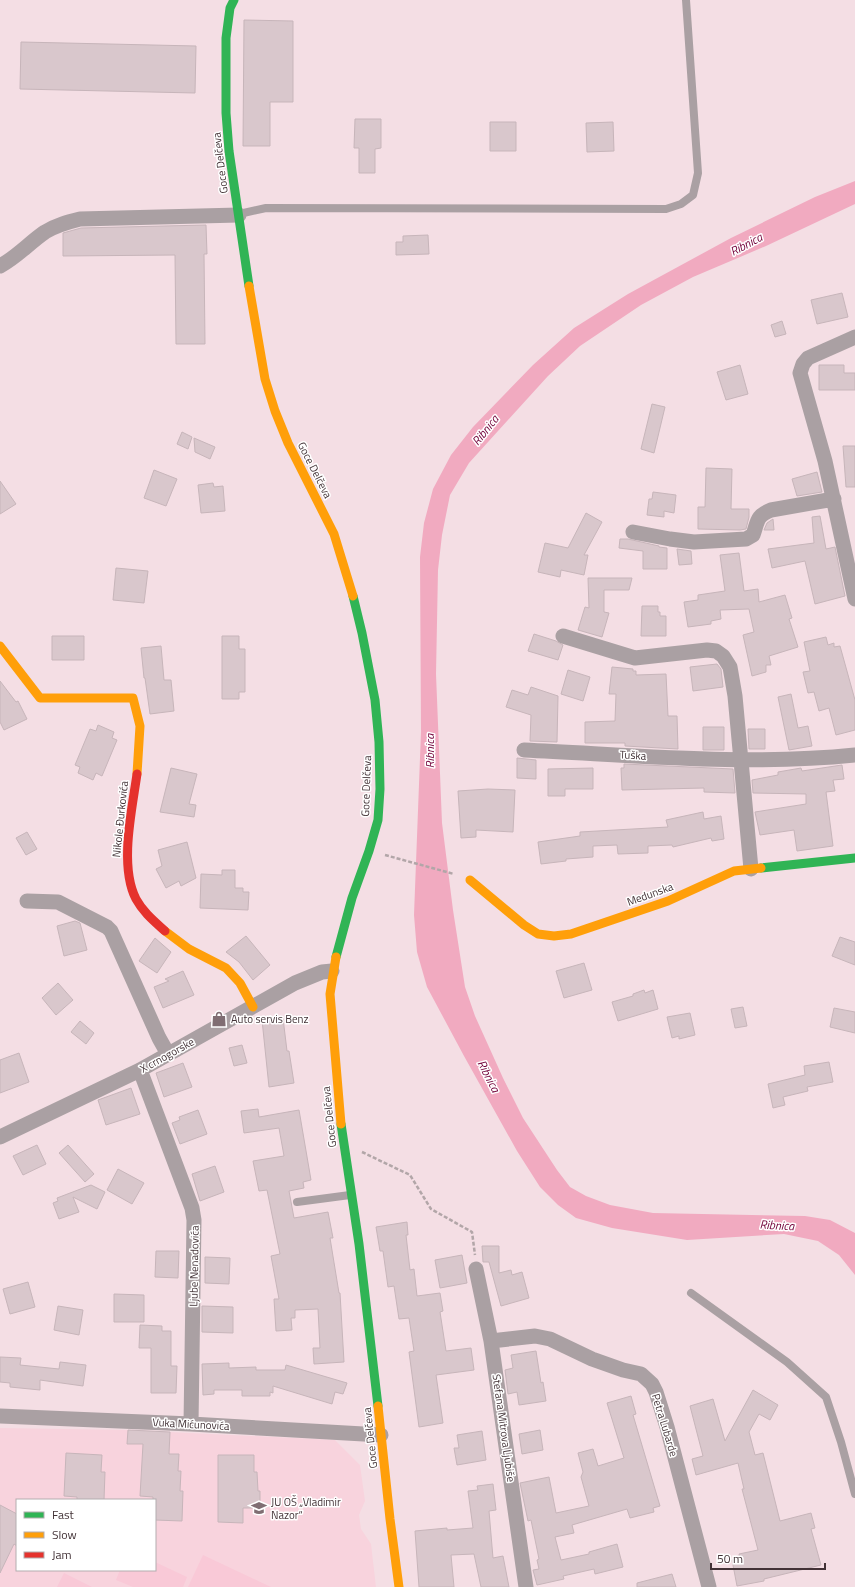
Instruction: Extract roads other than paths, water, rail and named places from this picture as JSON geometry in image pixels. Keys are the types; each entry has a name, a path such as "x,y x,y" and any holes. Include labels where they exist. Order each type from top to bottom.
{"street":[{"name":"Goce Delčeva","path":"234,0 230,8 226,38 226,85 229,151 265,379 275,411 288,443 334,534 349,580 362,633 374,700 380,789 378,820 343,928 332,971 330,994 343,1143 372,1343 390,1519 399,1587"},
{"path":"0,266 49,230 67,222 80,219 239,214"},
{"path":"855,337 808,358 803,364 800,373 825,461 855,599"},
{"path":"633,532 694,542 746,539 753,535 757,519 762,513 771,510 834,499"},
{"path":"563,636 634,658 707,650 716,651 723,656 730,667 735,696 751,869"},
{"name":"Nikole Đurkovića","path":"0,646 40,698 133,698 140,726 138,764 127,856 127,871 130,885 138,903 149,918 182,945 214,960 230,970 253,1007"},
{"name":"Tuška","path":"524,750 742,760 855,755"},
{"name":"Medunska","path":"470,880 524,925 538,934 554,936 571,934 668,901 734,871 855,858"},
{"path":"27,901 58,902 101,924 111,931 159,1038 168,1054"},
{"name":"X crnogorske","path":"0,1136 140,1070 295,983 318,974 332,971"},
{"name":"Ljube Nenadovića","path":"140,1070 192,1208 194,1220 191,1424"},
{"name":"Stefana Mitrova Ljubiše","path":"476,1269 491,1341 526,1587"},
{"name":"Petra Lubarde","path":"491,1341 535,1336 550,1339 592,1359 623,1370 640,1374 652,1384 660,1403 667,1427 709,1587"},
{"name":"Vuka Mićunovića","path":"0,1416 191,1424 381,1435"}],"lane":[{"path":"239,214 266,208 666,209 681,204 693,195 698,173 686,0"},
{"path":"297,1202 351,1195"},
{"path":"691,1293 787,1362 826,1397 841,1442 855,1494"}],"water":[{"name":"Ribnica","path":"855,181 855,204 766,246 693,277 641,305 580,346 548,376 469,463 450,495 442,535 438,570 436,674 442,823 465,987 475,1016 523,1118 557,1170 570,1187 586,1196 610,1205 653,1213 805,1216 830,1220 855,1233 855,1275 839,1255 818,1241 784,1234 687,1240 612,1228 576,1218 558,1205 540,1187 517,1151 427,987 417,952 414,915 421,732 420,557 424,523 433,489 451,455 473,427 533,365 574,328 628,294 731,238 815,197"}],"place":[{"name":"Auto servis Benz","path":"219,1019"},
{"name":"JU OŠ „Vladimir Nazor“","path":"259,1508"}]}
